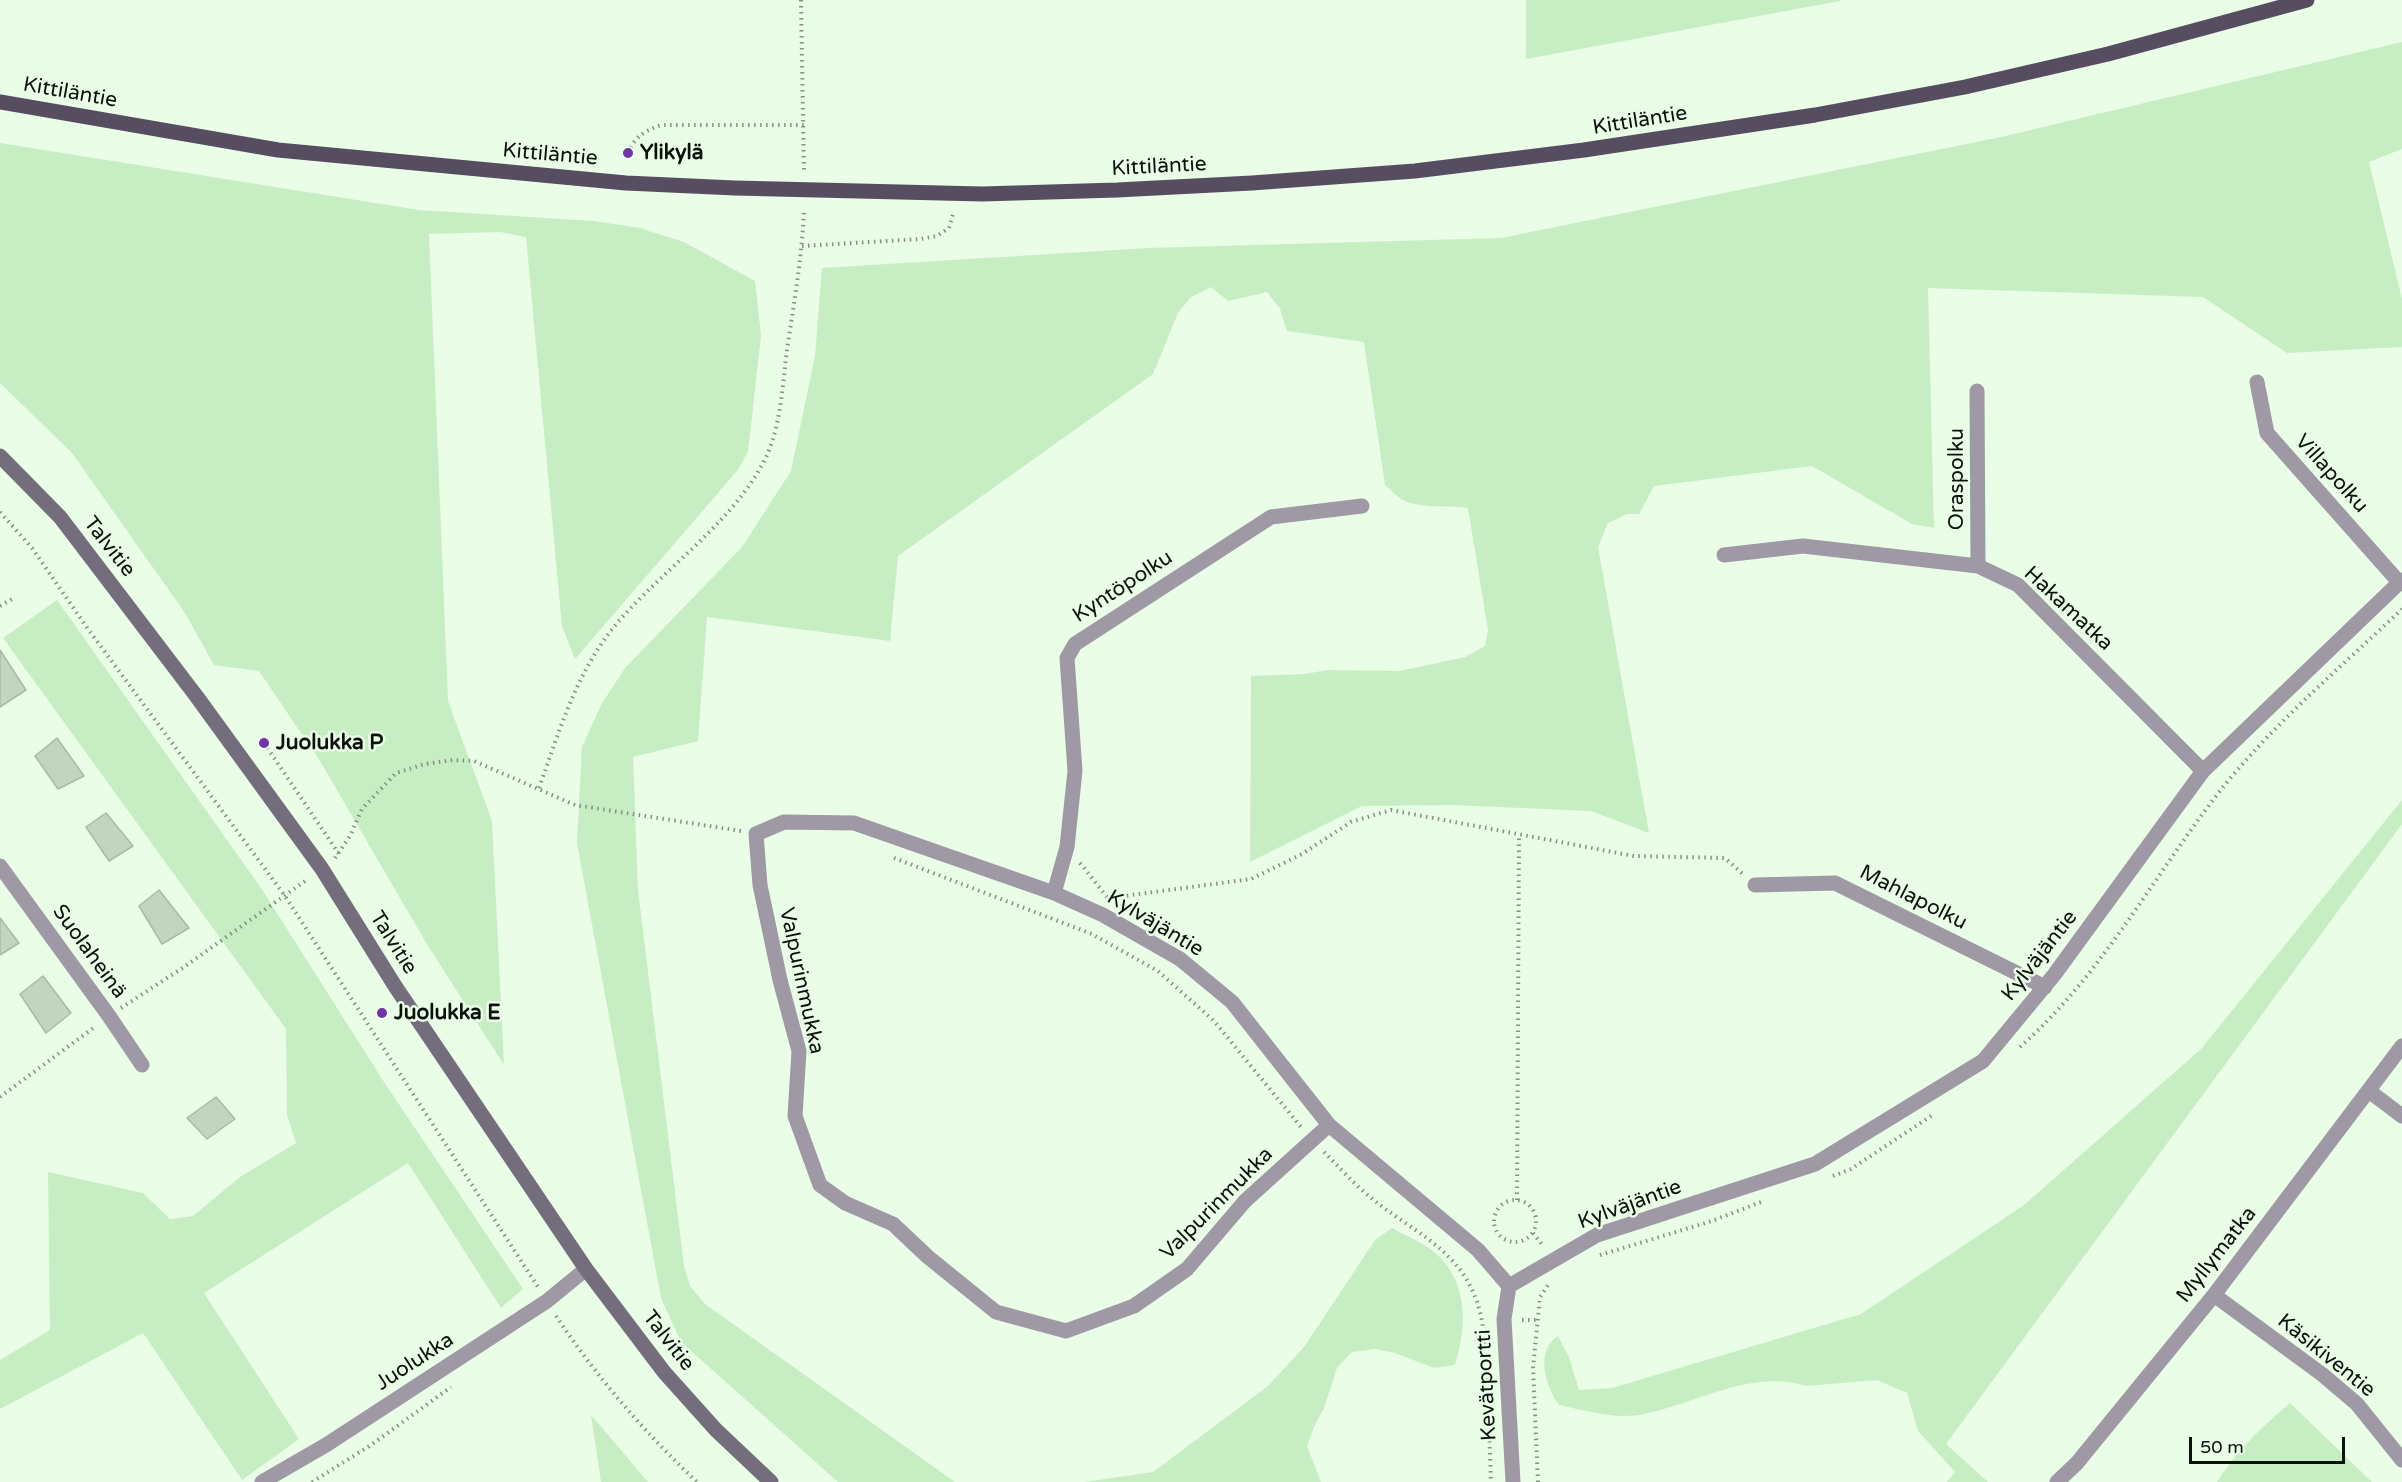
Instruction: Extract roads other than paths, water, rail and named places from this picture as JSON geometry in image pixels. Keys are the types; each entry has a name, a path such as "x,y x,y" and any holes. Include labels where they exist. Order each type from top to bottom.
{"main road":[{"name":"Kittiläntie","path":"0,102 278,150 626,183 982,194 1117,190 1415,171 1584,150 1815,115 1965,87 2108,54 2307,0"}],"street":[{"name":"Villapolku","path":"2257,382 2267,433 2400,580"},
{"name":"Oraspolku","path":"1977,391 1978,566"},
{"name":"Talvitie","path":"0,456 60,517 197,697 322,870 395,986 586,1269 664,1372 716,1430 771,1482"},
{"name":"Kyntöpolku","path":"1053,893 1067,847 1075,771 1066,658 1075,644 1271,516 1362,506"},
{"name":"Hakamatka","path":"1724,555 1803,546 1978,566 2018,585 2203,771"},
{"name":"Kylväjäntie","path":"756,834 784,822 855,823 1053,893 1103,915 1180,959 1232,1002 1329,1125 1478,1250 1509,1286 1597,1234 1815,1164 1983,1061 2045,987 2203,771 2400,580"},
{"name":"Valpurinmukka","path":"756,834 760,885 780,980 799,1051 795,1116 820,1185 845,1203 893,1224 928,1257 996,1312 1066,1331 1134,1306 1187,1269 1245,1201 1329,1125"},
{"name":"Suolaheinä","path":"0,866 142,1065"},
{"name":"Mahlapolku","path":"1755,885 1835,883 2045,987"},
{"name":"Myllymatka","path":"2057,1482 2077,1463 2214,1295 2402,1046"},
{"path":"2369,1090 2402,1116"},
{"name":"Juolukka","path":"262,1482 326,1445 547,1301 586,1269"},
{"name":"Kevätportti","path":"1509,1286 1504,1319 1514,1482"},
{"name":"Käsikiventie","path":"2214,1295 2323,1375 2356,1404 2402,1460"}],"place":[{"name":"Ylikylä","path":"628,153"},
{"name":"Juolukka P","path":"264,743"},
{"name":"Juolukka E","path":"382,1013"}]}
